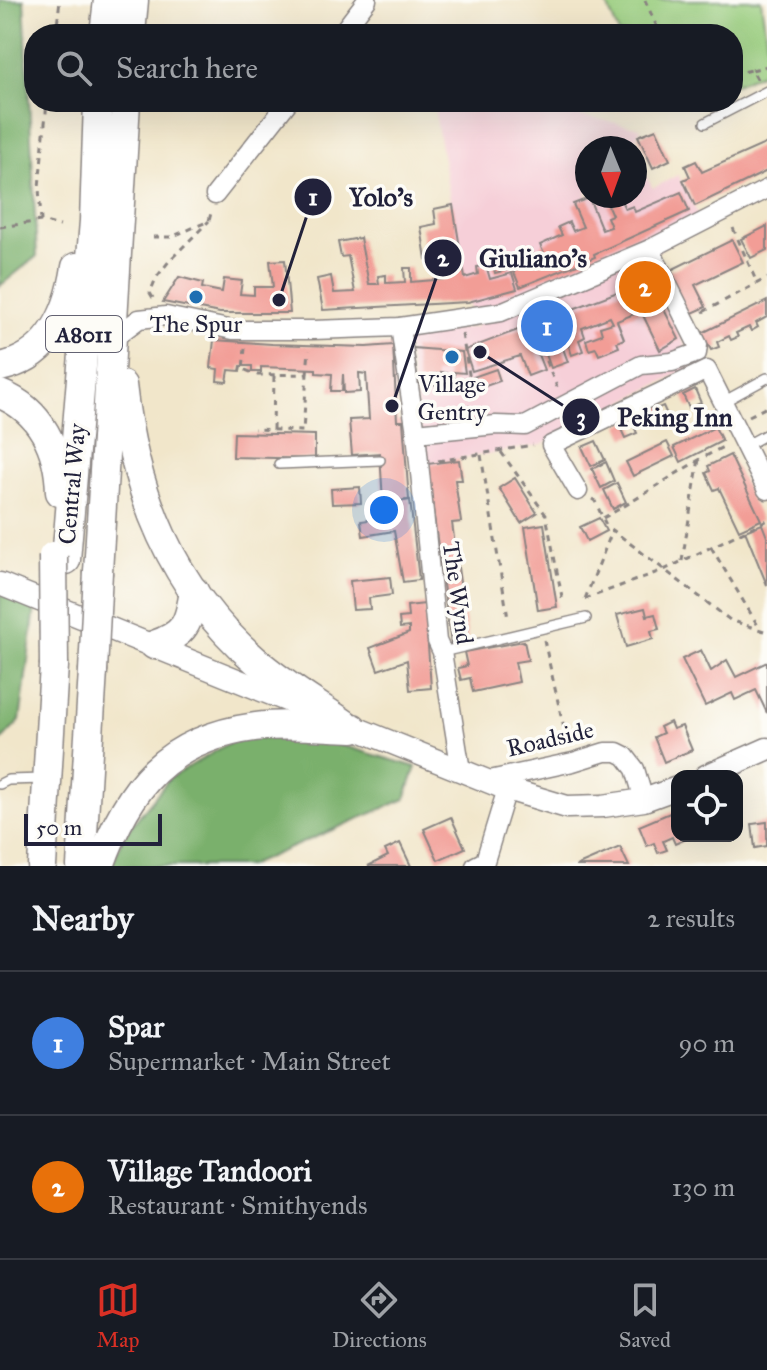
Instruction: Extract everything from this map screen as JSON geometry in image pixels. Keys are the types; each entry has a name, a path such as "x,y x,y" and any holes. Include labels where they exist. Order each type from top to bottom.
{"main road":[{"path":"105,24 108,0"},
{"path":"132,24 134,0"},
{"path":"0,367 24,359 39,349 62,319 74,279 97,112"},
{"name":"Central Way","path":"42,866 59,558 94,221 98,112"},
{"name":"Central Way","path":"81,866 125,112"},
{"path":"111,343 122,380 128,435 140,483 166,545 194,591 224,631 258,663 350,726"},
{"path":"0,394 30,411 50,441 60,485 59,558"},
{"path":"154,645 173,639 186,626 194,591"},
{"path":"100,866 118,819 134,793 153,771 173,756 210,739 253,727 350,726"}],"street":[{"path":"349,24 367,0"},
{"path":"215,195 280,112"},
{"path":"111,343 139,319 166,316 233,330 400,327 501,312 650,249 767,189"},
{"path":"416,433 528,425 641,365 672,362 697,353 698,345 650,249"},
{"name":"The Wynd","path":"400,327 416,433 414,460 437,641 442,652 461,771"},
{"path":"578,491 551,445 707,370 767,490"},
{"name":"Roadside","path":"0,584 507,789 567,807 644,800 671,790"},
{"path":"720,770 767,749"},
{"name":"Roadside","path":"485,781 605,752 617,752 625,756 635,769 644,800"},
{"name":"Roadside","path":"484,864 507,789"}],"lane":[{"path":"743,103 765,92"},
{"path":"705,123 726,112"},
{"path":"723,402 767,378"},
{"path":"743,442 767,434"},
{"path":"279,464 380,460"},
{"path":"442,652 586,618"},
{"path":"0,784 8,780 47,779"}],"path":[{"path":"57,24 60,0"},
{"path":"645,0 656,24"},
{"path":"743,72 767,66"},
{"path":"752,70 765,92"},
{"path":"41,221 39,187 46,112"},
{"path":"166,316 150,293 156,278 209,221 215,195"},
{"path":"725,210 757,283"},
{"path":"0,227 41,221 60,226"},
{"path":"153,237 171,237 209,221"},
{"path":"686,321 767,278"},
{"path":"460,318 469,374 470,428"},
{"path":"245,340 243,369 258,375 307,374"},
{"path":"254,429 303,431 309,341"},
{"path":"541,350 564,405"},
{"path":"273,430 274,375"},
{"path":"414,460 481,455 536,444 528,425"},
{"path":"603,518 646,495 699,459 743,442"},
{"path":"501,452 546,515 563,602"},
{"path":"481,455 508,618"},
{"path":"682,561 699,459"},
{"path":"578,491 595,501 606,525 730,620 767,632"},
{"path":"613,529 585,599 666,569 767,520"},
{"path":"711,547 761,630"},
{"path":"541,629 561,723 573,762"}],"shaded area":[{"path":"435,112 561,112 641,128 637,136 575,136 575,208 647,208 647,178 653,188 678,175 700,218 644,262 695,365 541,445 427,464 405,334 477,327 468,302"}],"green space":[{"path":"0,0 24,0 24,112 30,112 37,256 0,286"},
{"path":"605,0 761,0 767,71 743,81 743,24 615,24"},
{"path":"0,594 35,608 20,721 0,742"},
{"path":"239,737 320,739 416,767 405,799 248,866 112,866 123,836 170,778"}],"building":[{"path":"656,129 670,160 653,168 647,155 647,136 638,136"},
{"path":"767,143 767,171 695,206 683,180 690,177 685,166 696,161 702,172"},
{"path":"681,192 689,211 594,254 595,257 520,287 512,267 522,262 519,255 531,250 535,260 545,256 540,245 562,235 558,227 569,222 573,231 583,227 573,204 575,208 593,208 602,230 611,227 607,217 612,215 609,208 634,208 635,212"},
{"path":"453,205 465,278 478,274 477,267 486,265 490,279 512,273 517,289 468,302 323,310 317,279 331,276 334,293 355,292 348,256 341,257 338,242 360,238 369,284 379,284 378,276 386,275 386,283 405,282 404,268 411,268 411,282 446,279 442,256 426,259 421,227 436,224 434,209"},
{"path":"767,226 767,250 751,258 741,239"},
{"path":"732,240 743,262 695,285 706,307 688,315 667,272"},
{"path":"285,260 290,313 220,313 163,302 179,277 203,283 202,288 222,292 224,279 242,281 240,294 254,295 254,287 273,287 270,261"},
{"path":"508,261 510,269 495,273 493,265"},
{"path":"649,280 679,339 660,350 641,311 617,321 624,339 617,342 619,347 599,355 596,348 589,350 586,340 602,334 600,327 613,323 610,317 582,328 585,337 579,340 583,351 572,355 568,344 561,343 568,362 551,368 544,349 537,352 544,370 528,376 520,356 472,371 465,350"},
{"path":"767,301 767,317 756,323 758,327 736,333 738,337 731,340 729,336 717,342 719,347 711,350 702,333"},
{"path":"214,340 366,347 393,345 397,421 403,421 409,500 383,502 380,453 352,455 349,420 369,419 366,374 359,373 360,392 344,393 343,374 342,391 331,391 332,374 316,373 316,369 261,367 261,372 252,372 252,366 241,366 240,371 229,370 227,382 217,381 218,369 211,368"},
{"path":"413,348 462,352 465,373 454,372 455,383 447,382 447,373 441,372 435,374 435,385 418,383"},
{"path":"496,369 500,381 477,389 473,377"},
{"path":"695,389 701,403 689,408 683,395"},
{"path":"663,406 669,419 657,424 651,411"},
{"path":"631,420 637,433 625,438 619,425"},
{"path":"715,427 722,441 681,462 674,447"},
{"path":"234,433 315,435 315,459 233,457"},
{"path":"596,441 605,460 591,466 582,447"},
{"path":"667,442 674,456 633,476 626,462"},
{"path":"730,455 761,520 739,530 719,488 714,490 706,473 710,471 708,466"},
{"path":"459,460 462,480 455,480 461,522 452,523 468,642 451,644 427,464"},
{"path":"606,462 614,481 601,488 592,469"},
{"path":"515,478 537,513 521,523 499,488"},
{"path":"617,483 626,502 613,509 604,490"},
{"path":"360,487 361,503 332,504 331,489"},
{"path":"410,500 419,580 403,582 394,531 363,536 361,521 384,518 382,504"},
{"path":"599,518 606,531 587,541 580,527"},
{"path":"544,524 557,607 538,610 525,527"},
{"path":"762,524 767,537 767,585 745,531"},
{"path":"390,577 392,595 369,598 370,609 353,610 350,581"},
{"path":"425,604 431,688 410,690 407,660 378,670 370,648 409,633 409,627 400,628 399,618 408,617 407,606"},
{"path":"645,608 647,616 655,614 659,629 651,631 653,639 626,647 617,615"},
{"path":"524,641 528,660 515,662 519,682 473,692 470,678 461,680 458,668 467,666 464,652"},
{"path":"701,650 711,671 727,660 736,677 767,662 767,713 756,690 735,700 732,693 705,706 682,659"},
{"path":"670,722 673,729 682,726 692,750 664,762 654,737 663,733 660,727"},
{"path":"671,813 671,837 663,841 667,850 658,853 654,843 647,846 639,826"},
{"path":"451,817 465,848 438,860 424,829"},
{"path":"767,822 767,846 755,848 752,824"},
{"path":"400,843 411,866 368,866 388,856 385,850"},
{"path":"620,847 629,866 576,866"}],"place":[{"name":"Village Tandoori","path":"645,287"},
{"name":"The Spur","path":"196,297"},
{"name":"Yolo's","path":"279,300"},
{"name":"Spar","path":"547,326"},
{"name":"Peking Inn","path":"480,352"},
{"name":"Village Gentry","path":"452,357"},
{"name":"Giuliano's","path":"392,406"}]}
